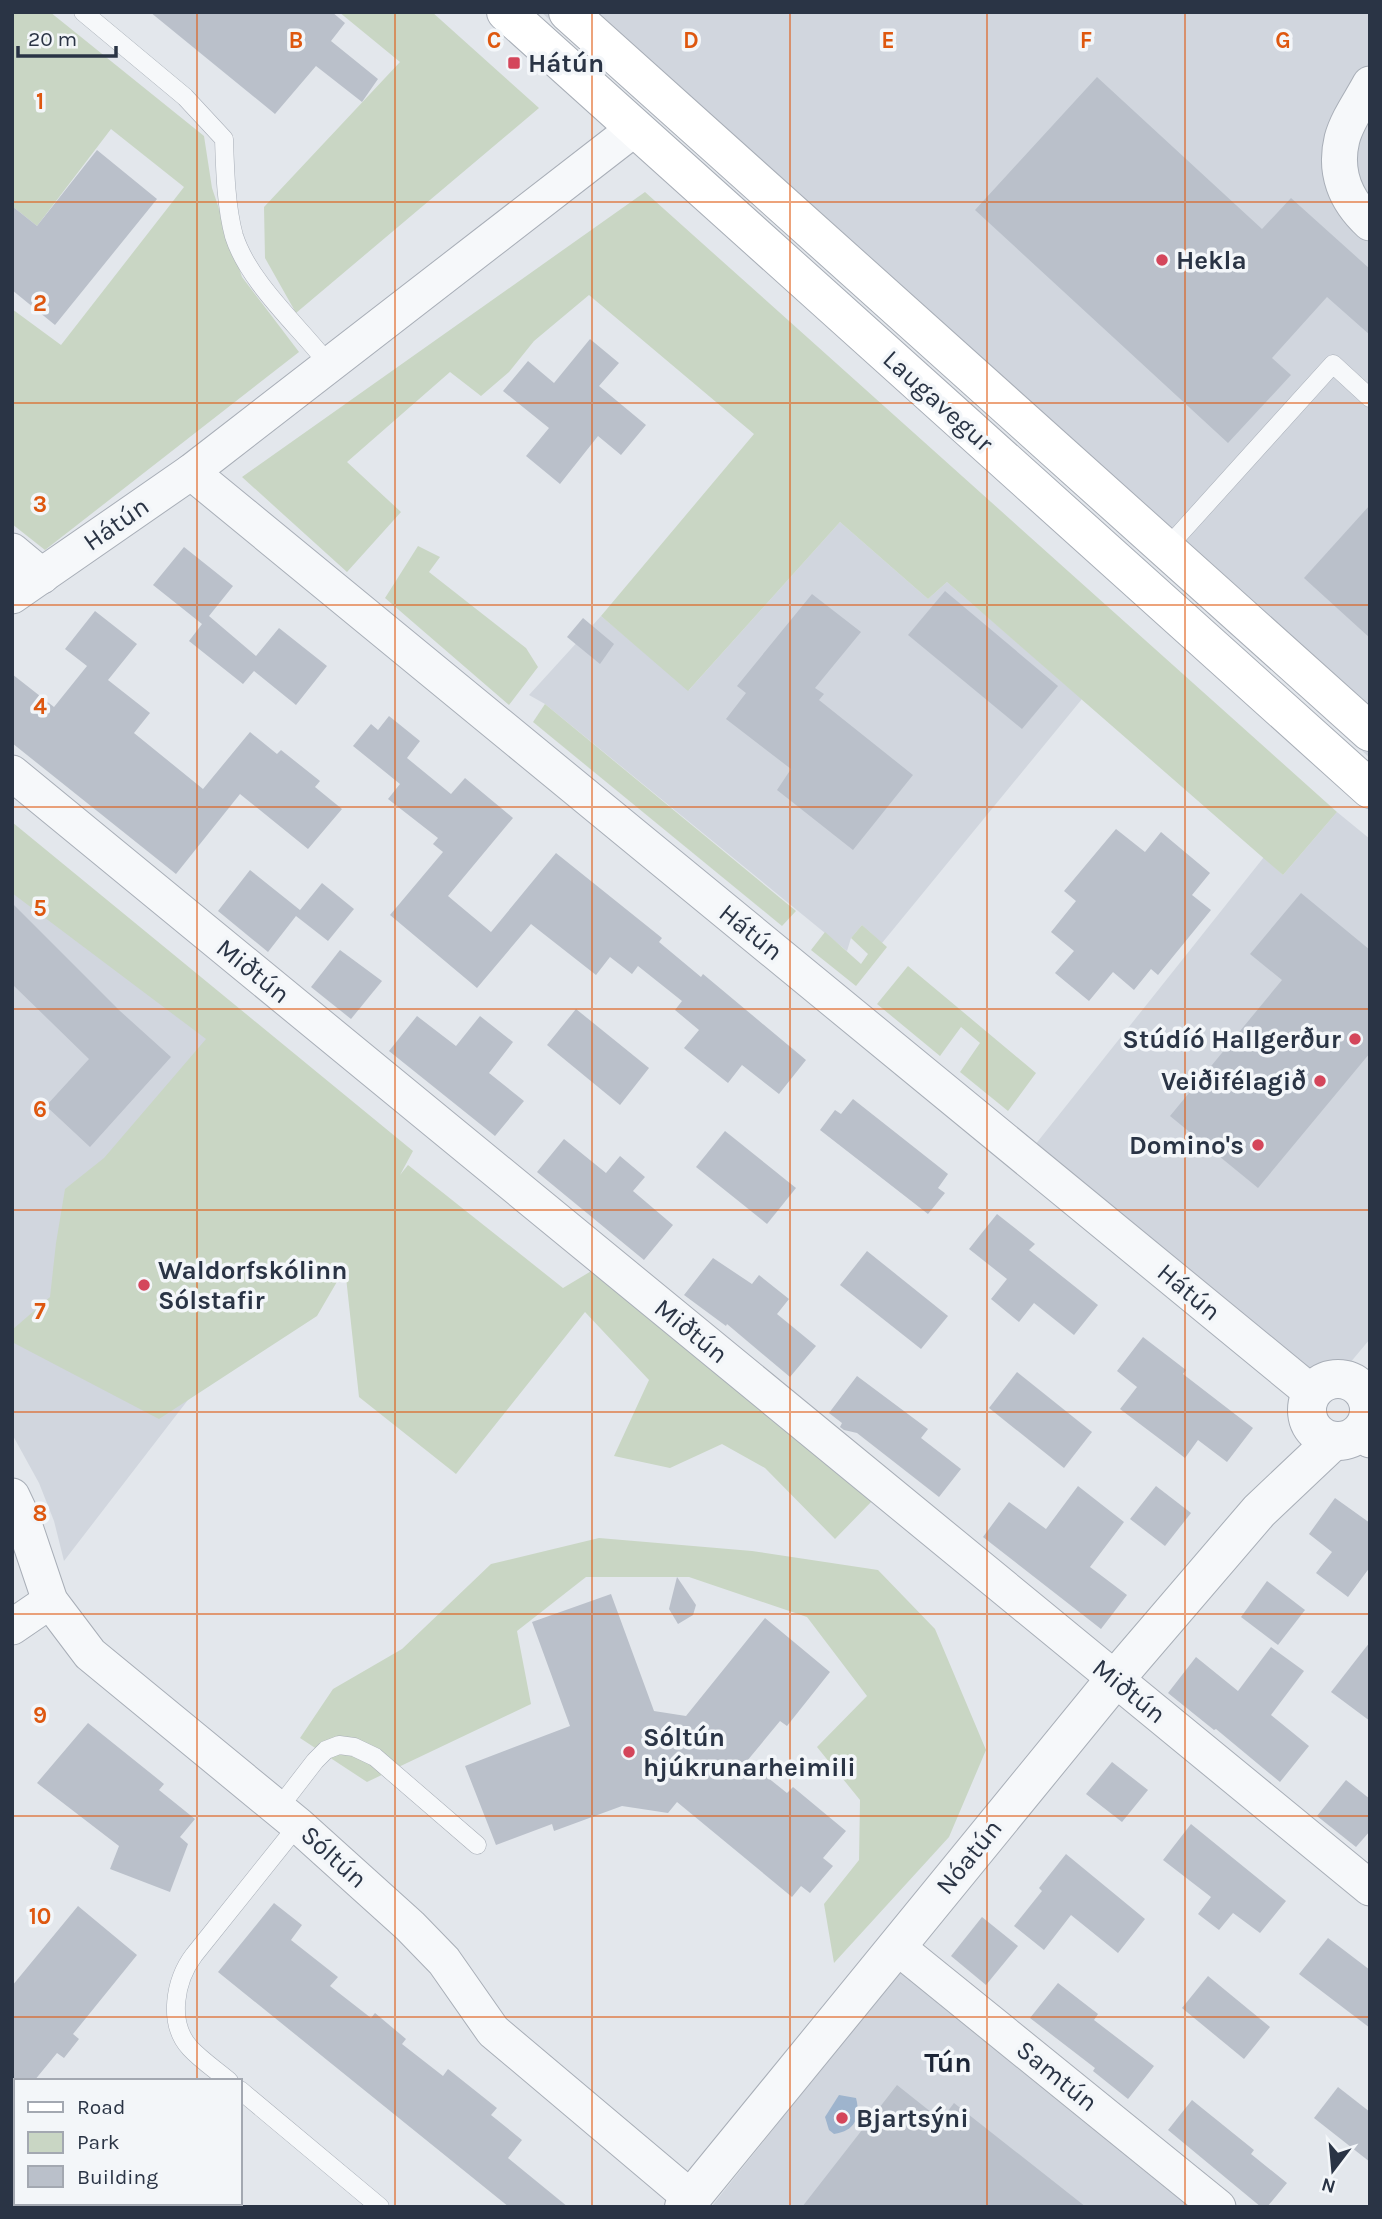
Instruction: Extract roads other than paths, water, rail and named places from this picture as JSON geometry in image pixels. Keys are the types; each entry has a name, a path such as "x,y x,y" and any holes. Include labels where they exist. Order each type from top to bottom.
{"main road":[{"name":"Laugavegur","path":"506,12 1370,789"},
{"name":"Laugavegur","path":"568,12 1370,732"}],"street":[{"path":"1370,84 1343,137 1340,161 1343,190 1370,223"},
{"name":"Hátún","path":"12,596 191,472 635,129"},
{"name":"Hátún","path":"191,472 1345,1413"},
{"path":"12,551 42,576"},
{"name":"Miðtún","path":"12,773 1370,1888"},
{"path":"1345,1413 1370,1356"},
{"name":"Nóatún","path":"687,2202 1115,1679 1259,1511 1275,1478 1301,1437 1345,1413"},
{"name":"Sóltún","path":"12,1496 50,1601 90,1654 288,1817 410,1926 444,1961 494,2031 687,2202"},
{"path":"12,1627 50,1601"},
{"name":"Samtún","path":"897,1946 1218,2207"}],"lane":[{"path":"83,12 185,97 224,139 225,176 234,236 255,276 329,365"},
{"path":"1165,550 1333,364 1370,398"},
{"path":"227,2079 189,2048 182,2035 176,2006 179,1984 187,1964 288,1817 314,1761 326,1750 339,1745 354,1747 375,1757 477,1845"},
{"path":"242,2092 380,2207"}],"water":[{"path":"839,2095 856,2098 858,2111 852,2126 834,2134 829,2130 825,2117"}],"place":[{"name":"Hátún","path":"514,63"},
{"name":"Hekla","path":"1162,260"},
{"name":"Stúdíó Hallgerður","path":"1355,1039"},
{"name":"Veiðifélagið","path":"1320,1081"},
{"name":"Domino's","path":"1258,1145"},
{"name":"Waldorfskólinn Sólstafir","path":"144,1285"},
{"name":"Sóltún hjúkrunarheimili","path":"629,1752"},
{"name":"Bjartsýni","path":"842,2118"}],"district":[{"name":"Tún","path":"948,2062"}]}
